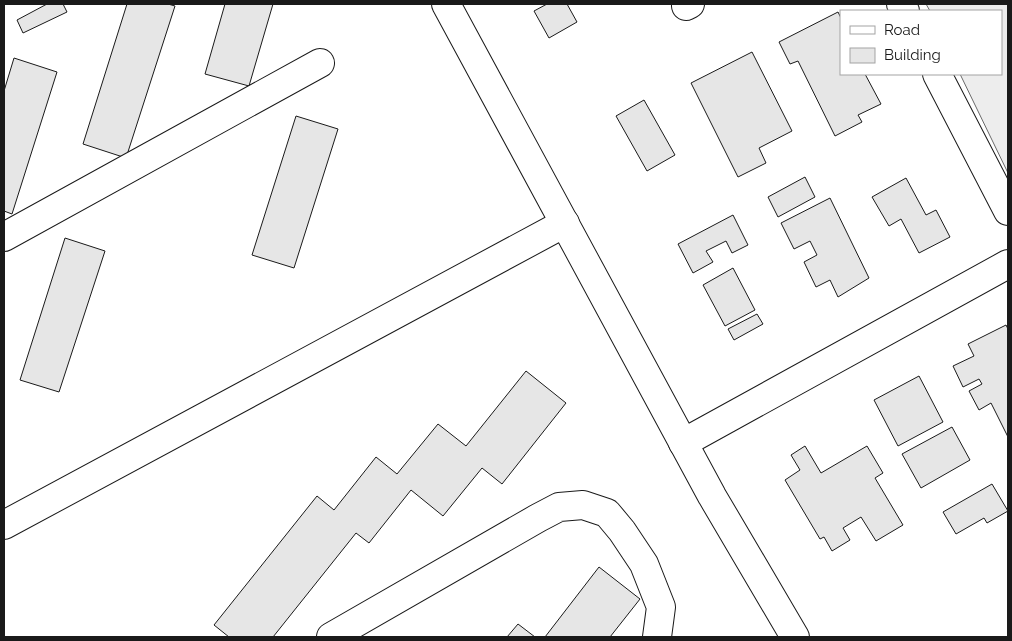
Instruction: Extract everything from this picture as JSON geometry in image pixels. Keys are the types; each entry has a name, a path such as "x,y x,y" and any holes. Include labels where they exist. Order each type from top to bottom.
{"street":[{"path":"446,4 683,443 795,637"},
{"path":"4,237 320,63"},
{"path":"938,75 1008,211"},
{"path":"4,525 565,223"},
{"path":"683,443 1008,264"},
{"path":"331,637 538,518 559,508 582,505 607,513 622,530 644,564 661,607 658,637"}],"shaded area":[{"path":"926,4 1008,4 1008,173 960,75 1002,75 1002,10 929,10"}],"building":[{"path":"47,4 63,4 67,12 23,33 17,20"},
{"path":"127,4 168,4 175,6 126,158 83,144"},
{"path":"225,4 273,4 249,86 205,74"},
{"path":"547,4 567,4 577,22 549,38 534,11"},
{"path":"838,12 840,16 840,75 866,75 881,104 858,115 862,122 835,136 798,61 790,64 779,42"},
{"path":"752,52 792,131 759,148 766,163 738,177 691,83"},
{"path":"14,58 57,72 12,214 4,211 4,91"},
{"path":"644,100 675,155 647,171 616,116"},
{"path":"296,116 338,129 294,268 252,255"},
{"path":"805,177 815,197 778,217 768,197"},
{"path":"906,178 926,215 936,210 950,237 919,253 901,219 889,226 872,197"},
{"path":"830,198 869,278 838,297 830,280 816,287 804,262 817,255 810,241 794,249 781,223"},
{"path":"733,215 748,245 732,253 726,241 706,251 713,262 693,273 678,244"},
{"path":"65,238 105,251 59,392 20,380"},
{"path":"733,268 755,310 725,326 703,285"},
{"path":"757,314 763,324 734,340 728,329"},
{"path":"1006,325 1008,329 1008,437 991,403 979,410 969,391 982,384 979,379 963,387 953,366 974,356 968,344"},
{"path":"526,371 566,403 502,484 482,468 443,516 411,490 369,543 356,533 273,637 229,637 214,625 317,496 334,510 376,457 397,474 438,424 466,446"},
{"path":"919,376 943,422 898,446 874,400"},
{"path":"952,427 970,460 921,488 902,454"},
{"path":"805,446 821,473 867,446 883,473 875,478 903,525 876,541 861,517 843,528 850,540 832,551 824,537 820,539 785,480 800,470 791,455"},
{"path":"992,484 1008,511 987,523 984,518 956,534 943,512"},
{"path":"599,567 640,599 610,637 545,637"},
{"path":"518,624 535,637 507,637"}]}
